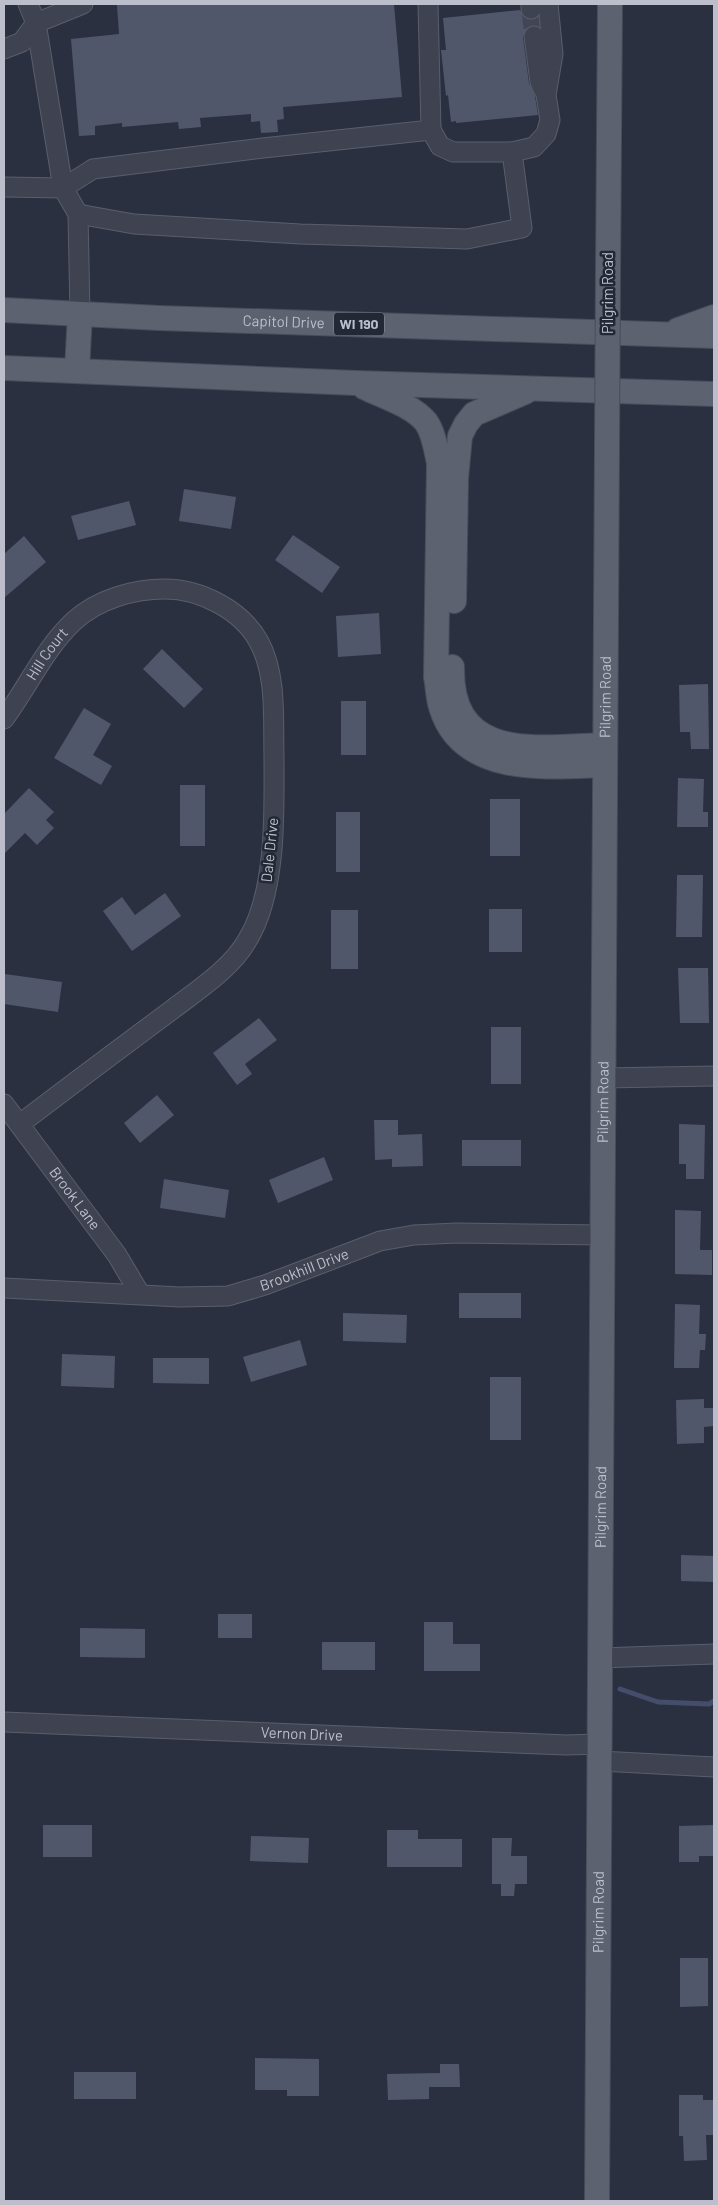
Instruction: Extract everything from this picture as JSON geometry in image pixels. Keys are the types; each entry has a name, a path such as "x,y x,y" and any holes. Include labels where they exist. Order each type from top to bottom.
{"main road":[{"name":"Pilgrim Road","path":"598,2201 610,4"},
{"name":"Capitol Drive","path":"4,310 714,336"},
{"path":"77,370 80,314"},
{"path":"662,335 714,318"},
{"path":"4,368 356,383 714,394"},
{"path":"356,383 410,410 426,422 435,443 439,463 436,677 440,707 449,726 468,747 483,756 498,761 550,767 605,755"},
{"path":"535,388 497,402 474,414 460,436 456,478 453,691 467,721 494,742 523,748 605,755"}],"street":[{"path":"28,4 36,23 64,188 78,214 80,314"},
{"path":"4,49 22,42 36,23 83,4"},
{"path":"428,4 432,130 440,146 453,152 512,152 534,147 546,134 550,120 546,95 540,82 534,36"},
{"path":"537,5 553,54 546,95"},
{"path":"4,187 64,188 93,169 432,130"},
{"path":"78,214 134,224 300,234 467,239 522,228 512,152"},
{"name":"Dale Drive","path":"20,1124 230,963 248,939 259,916 271,859 274,793 272,693 265,656 251,629 234,612 224,606 174,589 154,589 126,593 103,603"},
{"name":"Hill Court","path":"4,719 52,645 76,620 103,603"},
{"path":"604,1078 714,1076"},
{"name":"Brook Lane","path":"4,1104 117,1255 140,1294"},
{"name":"Brookhill Drive","path":"4,1288 180,1297 228,1296 265,1285 380,1241 414,1235 457,1233 603,1235"},
{"path":"600,1658 714,1654"},
{"name":"Vernon Drive","path":"4,1722 566,1745 600,1752 714,1766"}],"building":[{"path":"394,4 402,97 283,107 284,119 277,120 278,132 261,133 260,121 251,122 251,114 200,118 201,127 179,129 178,122 122,127 122,123 95,126 95,135 79,136 71,39 119,34 117,5"},
{"path":"520,10 526,19 531,20 538,17 539,26 533,25 528,27 523,37 529,83 535,96 538,115 451,122 441,50 446,50 443,18"},
{"path":"184,489 236,497 231,529 179,521"},
{"path":"129,501 136,525 78,540 71,516"},
{"path":"293,535 340,567 322,593 275,560"},
{"path":"24,536 46,562 4,598 4,554"},
{"path":"379,613 381,654 338,657 336,616"},
{"path":"162,649 203,689 184,708 143,669"},
{"path":"708,684 709,749 691,749 690,732 680,732 679,685"},
{"path":"341,701 366,701 366,755 341,755"},
{"path":"84,708 111,724 93,755 112,766 101,785 54,758"},
{"path":"678,778 704,779 703,812 708,812 708,827 677,827"},
{"path":"180,785 205,785 205,846 180,846"},
{"path":"29,788 54,812 46,820 54,828 37,845 25,833 4,854 4,814"},
{"path":"490,799 520,799 520,856 490,856"},
{"path":"336,812 360,812 360,872 336,872"},
{"path":"677,875 703,875 702,937 676,937"},
{"path":"165,893 181,916 132,951 103,911 122,897 135,915"},
{"path":"489,909 522,909 522,952 489,952"},
{"path":"331,910 358,910 358,969 331,969"},
{"path":"678,968 708,968 709,1023 680,1023"},
{"path":"5,974 62,982 58,1012 4,1004"},
{"path":"259,1018 277,1040 245,1064 252,1074 237,1085 213,1053"},
{"path":"491,1027 521,1027 521,1084 491,1084"},
{"path":"157,1095 174,1115 140,1143 124,1123"},
{"path":"374,1120 398,1120 398,1135 422,1134 423,1166 392,1167 392,1159 375,1160"},
{"path":"679,1124 705,1125 704,1179 686,1179 686,1164 679,1164"},
{"path":"462,1140 521,1140 521,1166 462,1166"},
{"path":"324,1157 333,1180 278,1203 269,1180"},
{"path":"164,1179 229,1190 225,1218 160,1208"},
{"path":"675,1210 701,1211 700,1250 712,1250 712,1275 675,1274"},
{"path":"459,1293 521,1293 521,1318 459,1318"},
{"path":"675,1304 700,1305 699,1334 706,1334 705,1350 700,1350 699,1368 674,1368"},
{"path":"343,1313 407,1315 406,1343 343,1341"},
{"path":"300,1340 307,1365 251,1382 243,1357"},
{"path":"62,1354 115,1356 114,1388 61,1386"},
{"path":"153,1358 209,1358 209,1384 153,1383"},
{"path":"490,1377 521,1377 521,1440 490,1440"},
{"path":"704,1399 704,1408 714,1408 714,1426 704,1427 704,1443 677,1444 676,1400"},
{"path":"681,1555 714,1556 714,1582 681,1581"},
{"path":"218,1614 252,1614 252,1638 218,1638"},
{"path":"424,1622 453,1622 453,1644 480,1644 480,1671 424,1671"},
{"path":"80,1628 145,1629 145,1658 80,1657"},
{"path":"322,1642 375,1642 375,1670 322,1670"},
{"path":"43,1825 92,1825 92,1857 43,1857"},
{"path":"714,1825 714,1856 699,1856 699,1862 679,1862 679,1826"},
{"path":"387,1830 418,1830 418,1839 462,1839 462,1867 387,1867"},
{"path":"251,1836 309,1838 308,1863 250,1861"},
{"path":"492,1838 512,1838 511,1856 527,1856 527,1884 515,1884 514,1896 501,1896 501,1884 492,1884"},
{"path":"680,1958 708,1958 708,2006 680,2007"},
{"path":"255,2058 319,2059 319,2096 287,2096 287,2090 255,2090"},
{"path":"440,2064 459,2064 460,2087 429,2087 429,2099 388,2100 387,2074 440,2073"},
{"path":"74,2072 136,2072 136,2099 74,2099"},
{"path":"679,2095 703,2095 703,2100 713,2100 713,2135 706,2135 707,2160 684,2161 683,2136 679,2136"}],"waterway":[{"path":"620,1689 658,1702 709,1704 714,1701"}],"tunnel":[{"path":"531,9 534,36"}]}
